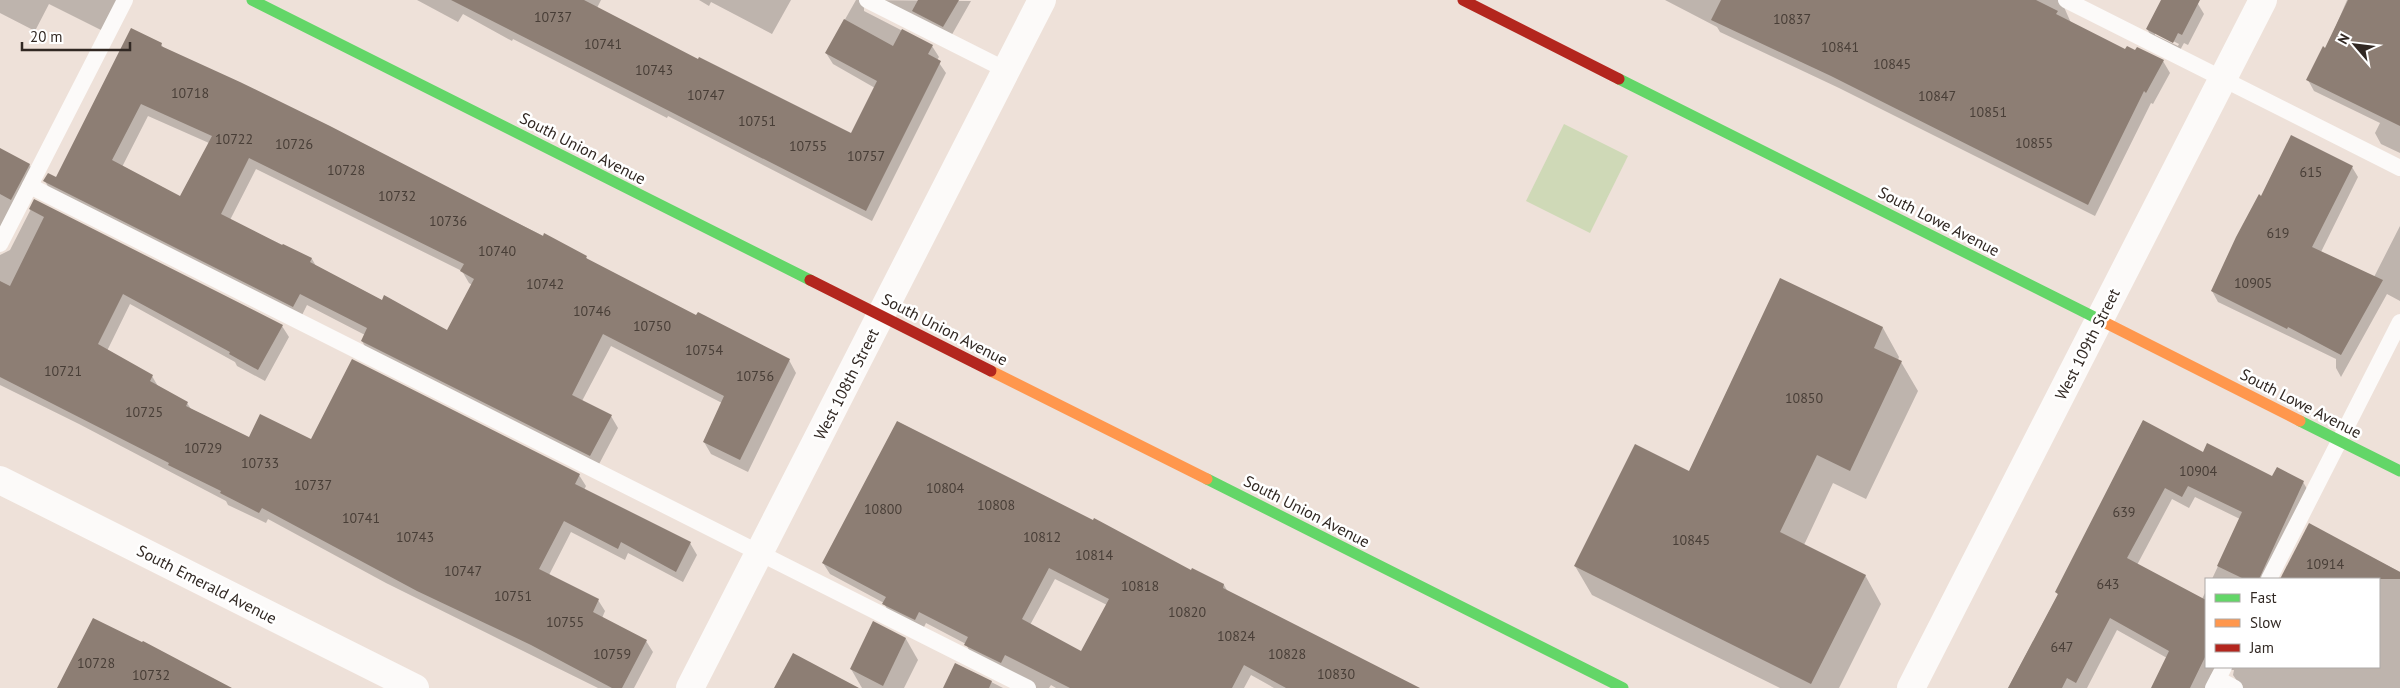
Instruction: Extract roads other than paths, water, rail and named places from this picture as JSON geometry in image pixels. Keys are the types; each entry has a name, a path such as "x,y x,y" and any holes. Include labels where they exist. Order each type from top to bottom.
{"street":[{"name":"South Union Avenue","path":"252,0 1624,688"},
{"name":"West 108th Street","path":"690,688 1042,0"},
{"name":"South Lowe Avenue","path":"1463,0 2400,471"},
{"name":"West 109th Street","path":"1911,688 2263,0"},
{"name":"South Emerald Avenue","path":"0,480 415,688"}],"lane":[{"path":"0,244 125,0"},
{"path":"867,0 1006,70"},
{"path":"2066,0 2400,168"},
{"path":"30,186 1028,688"},
{"path":"2270,578 2400,322"},
{"path":"2218,678 2235,688"}]}
